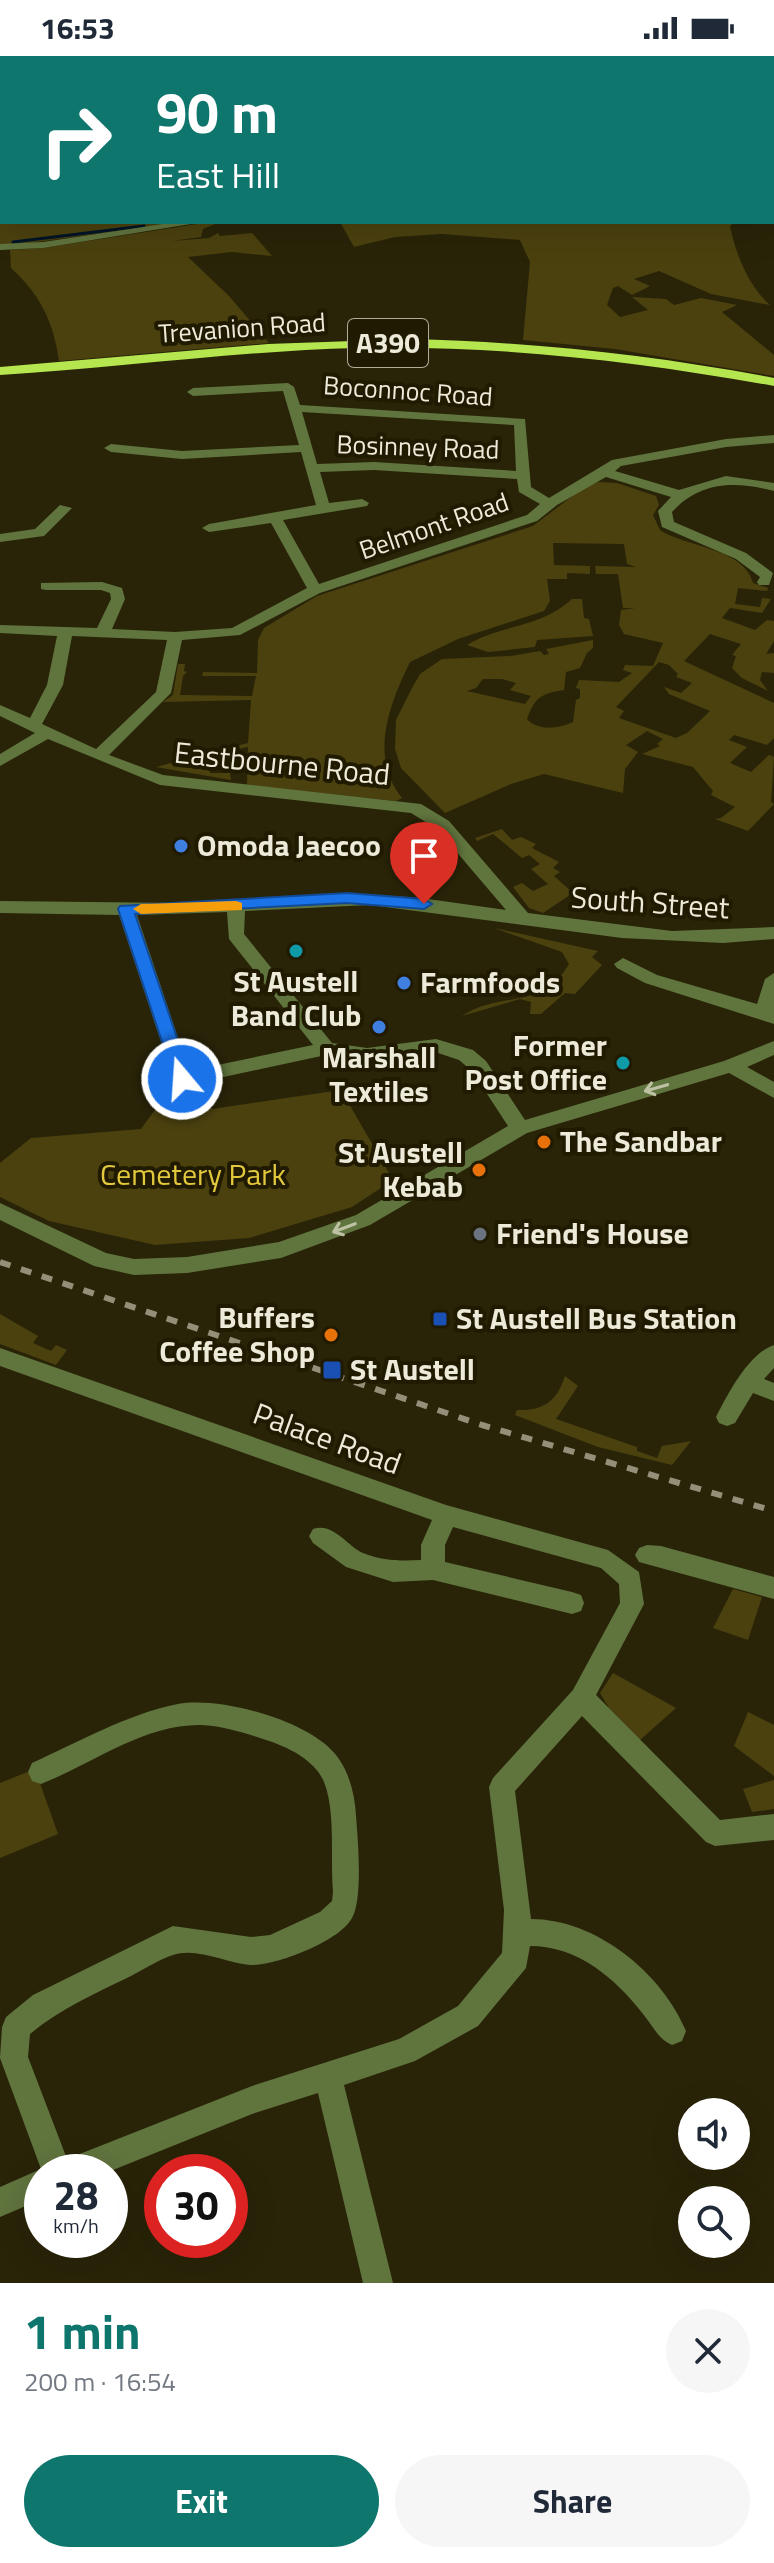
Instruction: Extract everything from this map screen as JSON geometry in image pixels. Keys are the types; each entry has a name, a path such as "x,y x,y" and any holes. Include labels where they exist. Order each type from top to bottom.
{"highway":[{"name":"Trevanion Road","path":"0,371 276,348 482,343 628,359 774,382"}],"street":[{"path":"0,247 43,245 185,224"},
{"path":"193,392 288,387 324,508"},
{"name":"Boconnoc Road","path":"294,408 520,422 523,475"},
{"name":"Belmont Road","path":"0,629 175,636 235,632 315,590 532,518 548,503 591,478 608,473 617,463 751,445 774,439"},
{"path":"111,448 194,455 308,448"},
{"name":"Bosinney Road","path":"312,468 374,466 523,475"},
{"path":"608,473 680,495"},
{"path":"523,475 527,492 548,503"},
{"path":"769,578 741,556 667,524 665,511 680,495 719,479 741,478 774,487"},
{"path":"209,528 362,503"},
{"path":"0,538 39,533 65,508"},
{"path":"275,518 315,590"},
{"path":"46,586 102,586 117,591 119,596 103,632"},
{"path":"0,761 39,730 55,685 66,630"},
{"path":"98,756 163,693 175,636"},
{"name":"Eastbourne Road","path":"0,710 98,756 160,780 415,808 443,825 523,919"},
{"name":"South Street","path":"0,907 236,907 372,899 652,936 711,938 774,933"},
{"path":"236,907 235,935 326,1049"},
{"path":"126,909 182,1079 326,1049 367,1055 429,1046 455,1050 479,1066 520,1128"},
{"path":"623,964 651,979 769,1015 774,979"},
{"path":"0,1211 101,1260 134,1267 187,1265 281,1250 363,1220 520,1128 731,1066 774,1047"},
{"path":"731,1066 774,1091"},
{"path":"727,1417 748,1382 774,1354"},
{"name":"Palace Road","path":"0,1357 446,1515 608,1560 631,1579 632,1604 582,1698"},
{"path":"748,1382 774,1392"},
{"path":"433,1570 433,1545 446,1515"},
{"path":"321,1536 354,1560 393,1572 433,1570 572,1603"},
{"path":"647,1555 661,1556 774,1588"},
{"path":"116,2154 252,2100 405,2051 468,2016 516,1958 518,1910 502,1787 582,1698 715,1833 774,1827"},
{"path":"41,1772 172,1716 214,1713 286,1733 315,1749 335,1777 346,1818 343,1860 348,1894 345,1907 332,1921 265,1951 193,1939 173,1940 43,2005 8,2026 14,2057 50,2154"},
{"path":"517,1932 537,1930 569,1937 602,1954 653,2000 672,2031"},
{"path":"328,2077 378,2283"},
{"path":"0,2202 24,2192"}],"green space":[{"path":"0,224 169,224 0,247"},
{"path":"197,224 215,224 203,229 201,237 172,241 209,238 218,233 220,236 252,233 272,256 232,252 188,257 229,296 269,343 59,361 44,310 30,288 11,268 10,250 43,248"},
{"path":"341,224 732,224 730,226 739,258 749,279 770,305 711,294 659,271 634,279 650,286 632,295 618,286 613,288 607,305 620,317 648,310 632,297 666,299 674,305 701,298 737,305 722,312 774,355 774,376 615,349 523,340 530,262 520,240 442,234 395,237 354,247"},
{"path":"598,482 617,483 656,496 659,505 653,515 660,530 739,562 748,571 753,583 768,588 767,591 738,588 735,604 760,607 762,598 771,599 762,613 730,608 722,618 755,630 767,620 774,621 774,641 766,654 774,653 774,673 762,672 760,680 768,691 742,678 732,668 736,656 732,655 741,644 710,634 684,661 774,703 774,738 767,745 734,735 729,740 747,747 730,763 751,772 769,755 774,757 771,802 774,804 748,831 715,819 735,807 711,795 713,791 693,767 642,754 660,746 657,744 663,739 647,731 626,745 638,752 625,769 623,793 544,774 511,784 445,813 401,768 395,749 396,720 420,674 442,659 511,656 540,651 544,655 549,654 546,649 593,640 593,648 580,668 566,672 564,690 543,695 533,706 527,719 536,726 548,728 573,722 576,700 580,698 580,689 576,688 579,680 619,682 632,673 623,670 625,665 653,666 663,643 624,634 619,625 621,610 635,608 623,608 618,574 596,574 595,566 636,567 627,564 624,544 553,543 554,565 590,566 590,574 567,573 567,579 547,579 550,601 544,611 458,639 410,662 395,696 384,748 386,766 402,798 396,801 247,785 248,747 205,756 211,762 210,773 230,773 231,780 156,767 248,743 251,700 163,702 173,695 178,664 185,664 184,671 187,672 183,676 180,695 252,696 256,676 202,676 203,672 257,673 258,640 264,628 317,596 533,526 583,488","holes":["659,662 669,665 678,674 676,677 692,683 681,693 664,687 669,694 710,711 687,733 676,738 619,718 624,711 616,707","483,679 516,683 510,690 531,696 525,704 467,691 476,688"]},
{"path":"572,599 582,599 584,618 589,619 593,636 537,640 535,647 488,652 467,645 546,616"},
{"path":"502,829 512,840 521,837 536,844 532,848 559,862 553,868 560,872 554,876 573,893 543,913 529,908 513,887 522,883 533,891 548,884 531,869 540,864 529,855 522,858 493,834 477,841 475,838"},
{"path":"494,928 598,951 592,957 602,965 575,994 565,993 541,1014 530,1014 531,1002 520,999 462,1016 477,1008 547,988 569,964 562,952"},
{"name":"Cemetery Park","path":"197,1087 212,1109 341,1090 393,1180 352,1207 249,1238 155,1245 49,1221 0,1197 0,1163 31,1138 141,1129 167,1093"},
{"path":"0,1314 38,1336 33,1343 51,1351 56,1345 67,1350 56,1365 0,1344"},
{"path":"565,1376 578,1386 556,1419 637,1447 637,1451 657,1458 662,1446 691,1441 672,1465 598,1447 515,1415 517,1410 535,1409 548,1403 558,1392"},
{"path":"733,1589 762,1597 748,1640 713,1628"},
{"path":"613,1673 676,1708 640,1740 609,1708 600,1693"},
{"path":"748,1712 774,1725 774,1776 734,1746"},
{"path":"35,1769 58,1834 0,1858 0,1783"},
{"path":"774,1780 774,1809 752,1812 743,1789"}],"waterway":[{"path":"13,242 144,226"}],"railway":[{"path":"0,1262 482,1425 774,1511"}],"slow traffic":[{"path":"141,909 236,907"}],"place":[{"name":"Omoda Jaecoo","path":"181,846"},
{"name":"St Austell Band Club","path":"296,951"},
{"name":"Farmfoods","path":"404,983"},
{"name":"Marshall Textiles","path":"379,1027"},
{"name":"Former Post Office","path":"623,1063"},
{"name":"The Sandbar","path":"544,1142"},
{"name":"St Austell Kebab","path":"479,1170"},
{"name":"Friend's House","path":"480,1234"},
{"name":"St Austell Bus Station","path":"440,1319"},
{"name":"Buffers Coffee Shop","path":"331,1335"},
{"name":"St Austell","path":"332,1370"}],"route":[{"path":"182,1079 126,909 236,907 347,898 424,904"}]}
